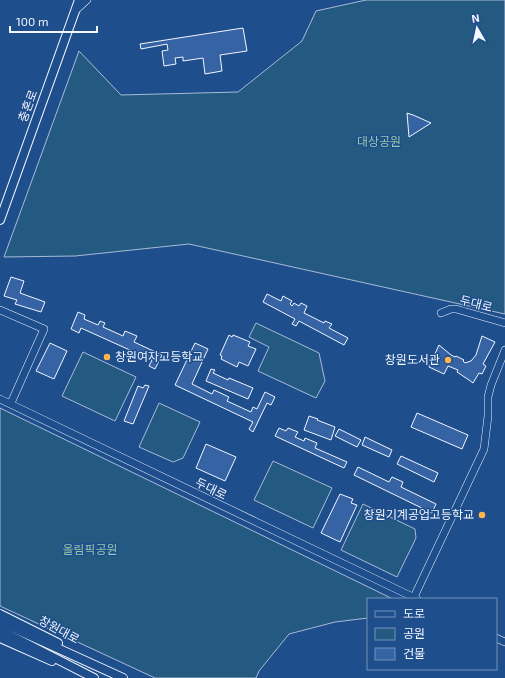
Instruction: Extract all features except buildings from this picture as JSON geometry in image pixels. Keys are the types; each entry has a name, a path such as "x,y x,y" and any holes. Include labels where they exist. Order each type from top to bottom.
{"main road":[{"name":"충혼로","path":"0,220 80,0"},
{"name":"창원대로","path":"0,614 34,630 106,670"},
{"name":"창원대로","path":"0,622 123,678"},
{"path":"0,630 94,678"},
{"path":"0,638 94,678"}],"street":[{"path":"76,10 87,0"},
{"name":"두대로","path":"441,313 451,309 456,309 505,323"},
{"path":"0,310 44,329 11,403"},
{"name":"두대로","path":"0,398 415,598 484,449 490,385 505,350"}],"green space":[{"name":"대상공원","path":"366,0 505,0 505,314 189,244 75,256 4,257 79,51 121,95 238,92 302,41 316,11"},
{"path":"256,323 319,353 325,381 316,398 258,371 269,347 249,337"},
{"path":"83,352 136,377 115,421 62,396"},
{"path":"159,403 200,422 183,458 173,462 139,447"},
{"name":"올림픽공원","path":"0,408 391,598 367,598 367,618 335,622 289,634 259,671 256,678 155,678 0,606"},
{"path":"273,461 332,488 313,528 254,500"},
{"path":"363,504 415,529 416,538 397,577 341,550"}],"place":[{"name":"창원여자고등학교","path":"107,357"},
{"name":"창원도서관","path":"448,360"},
{"name":"창원기계공업고등학교","path":"482,515"}]}
